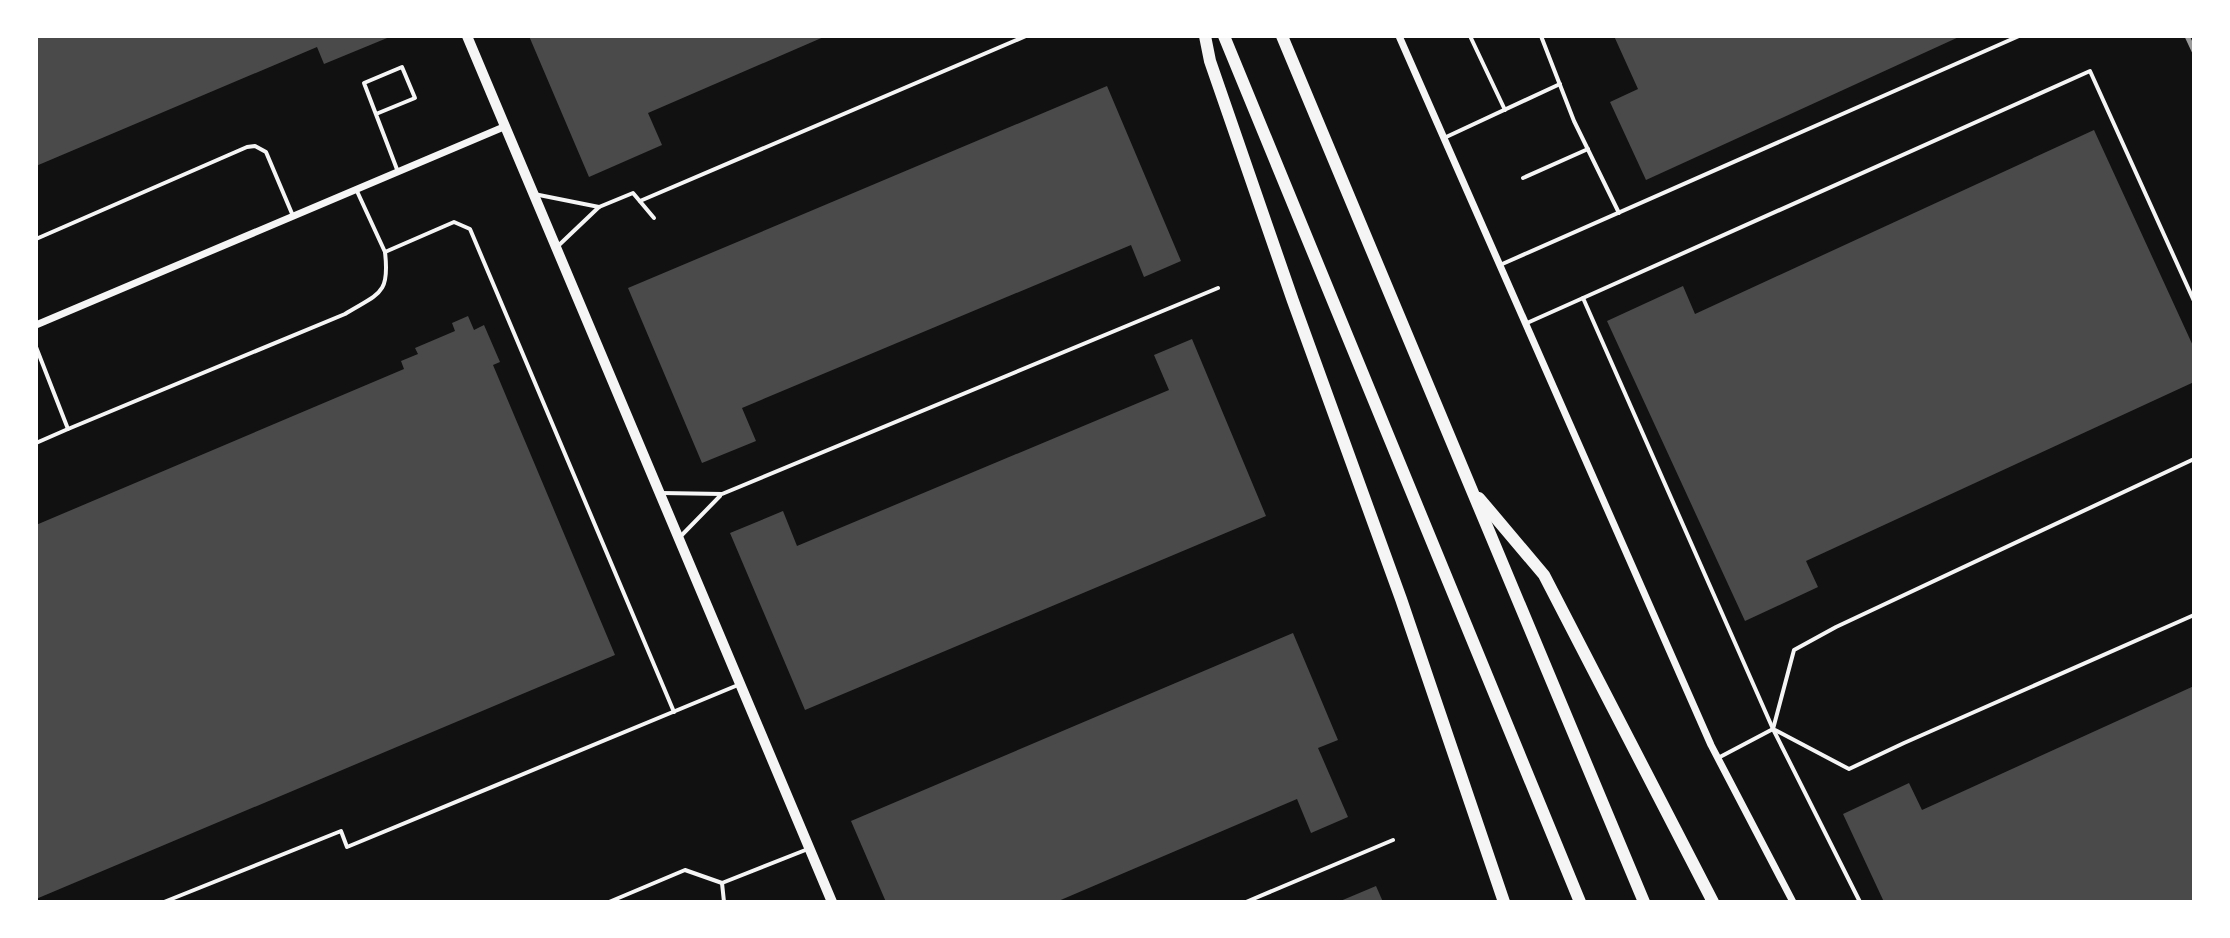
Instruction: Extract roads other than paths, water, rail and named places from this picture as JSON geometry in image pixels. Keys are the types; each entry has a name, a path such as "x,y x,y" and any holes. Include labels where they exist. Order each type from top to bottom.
{"highway":[{"path":"1205,36 1210,61 1282,271 1401,599 1504,902"},
{"path":"1224,36 1580,902"},
{"path":"1282,36 1644,902"},
{"path":"1471,488 1544,575 1713,902"}],"main road":[{"path":"467,36 832,902"}],"street":[{"path":"1399,36 1718,758 1793,902"},
{"path":"36,325 506,126"}],"lane":[{"path":"640,201 1026,36"},
{"path":"1470,36 1505,110"},
{"path":"1541,36 1588,149 1619,213"},
{"path":"1500,265 2019,36"},
{"path":"376,114 415,98 402,67 364,83 398,172"},
{"path":"1526,324 2090,71 2194,301"},
{"path":"1444,138 1560,84"},
{"path":"36,239 255,146 266,152 293,216"},
{"path":"1523,178 1588,149"},
{"path":"36,443 345,314 380,293 387,274 385,252 356,189"},
{"path":"556,247 599,207 633,193 654,218"},
{"path":"534,194 599,207"},
{"path":"385,252 454,222 470,229 674,712"},
{"path":"679,538 722,494 1218,288"},
{"path":"1583,298 1773,729 1860,902"},
{"path":"36,347 68,429"},
{"path":"1718,758 1773,729 1794,650 1836,627 2194,459"},
{"path":"660,493 722,494"},
{"path":"1773,729 1849,769 2194,615"},
{"path":"164,902 341,831 347,847 741,684"},
{"path":"1246,902 1393,840"},
{"path":"609,902 685,870 722,883 809,848"},
{"path":"722,883 724,902"}],"railway":[{"path":"2187,36 2194,51"}]}
